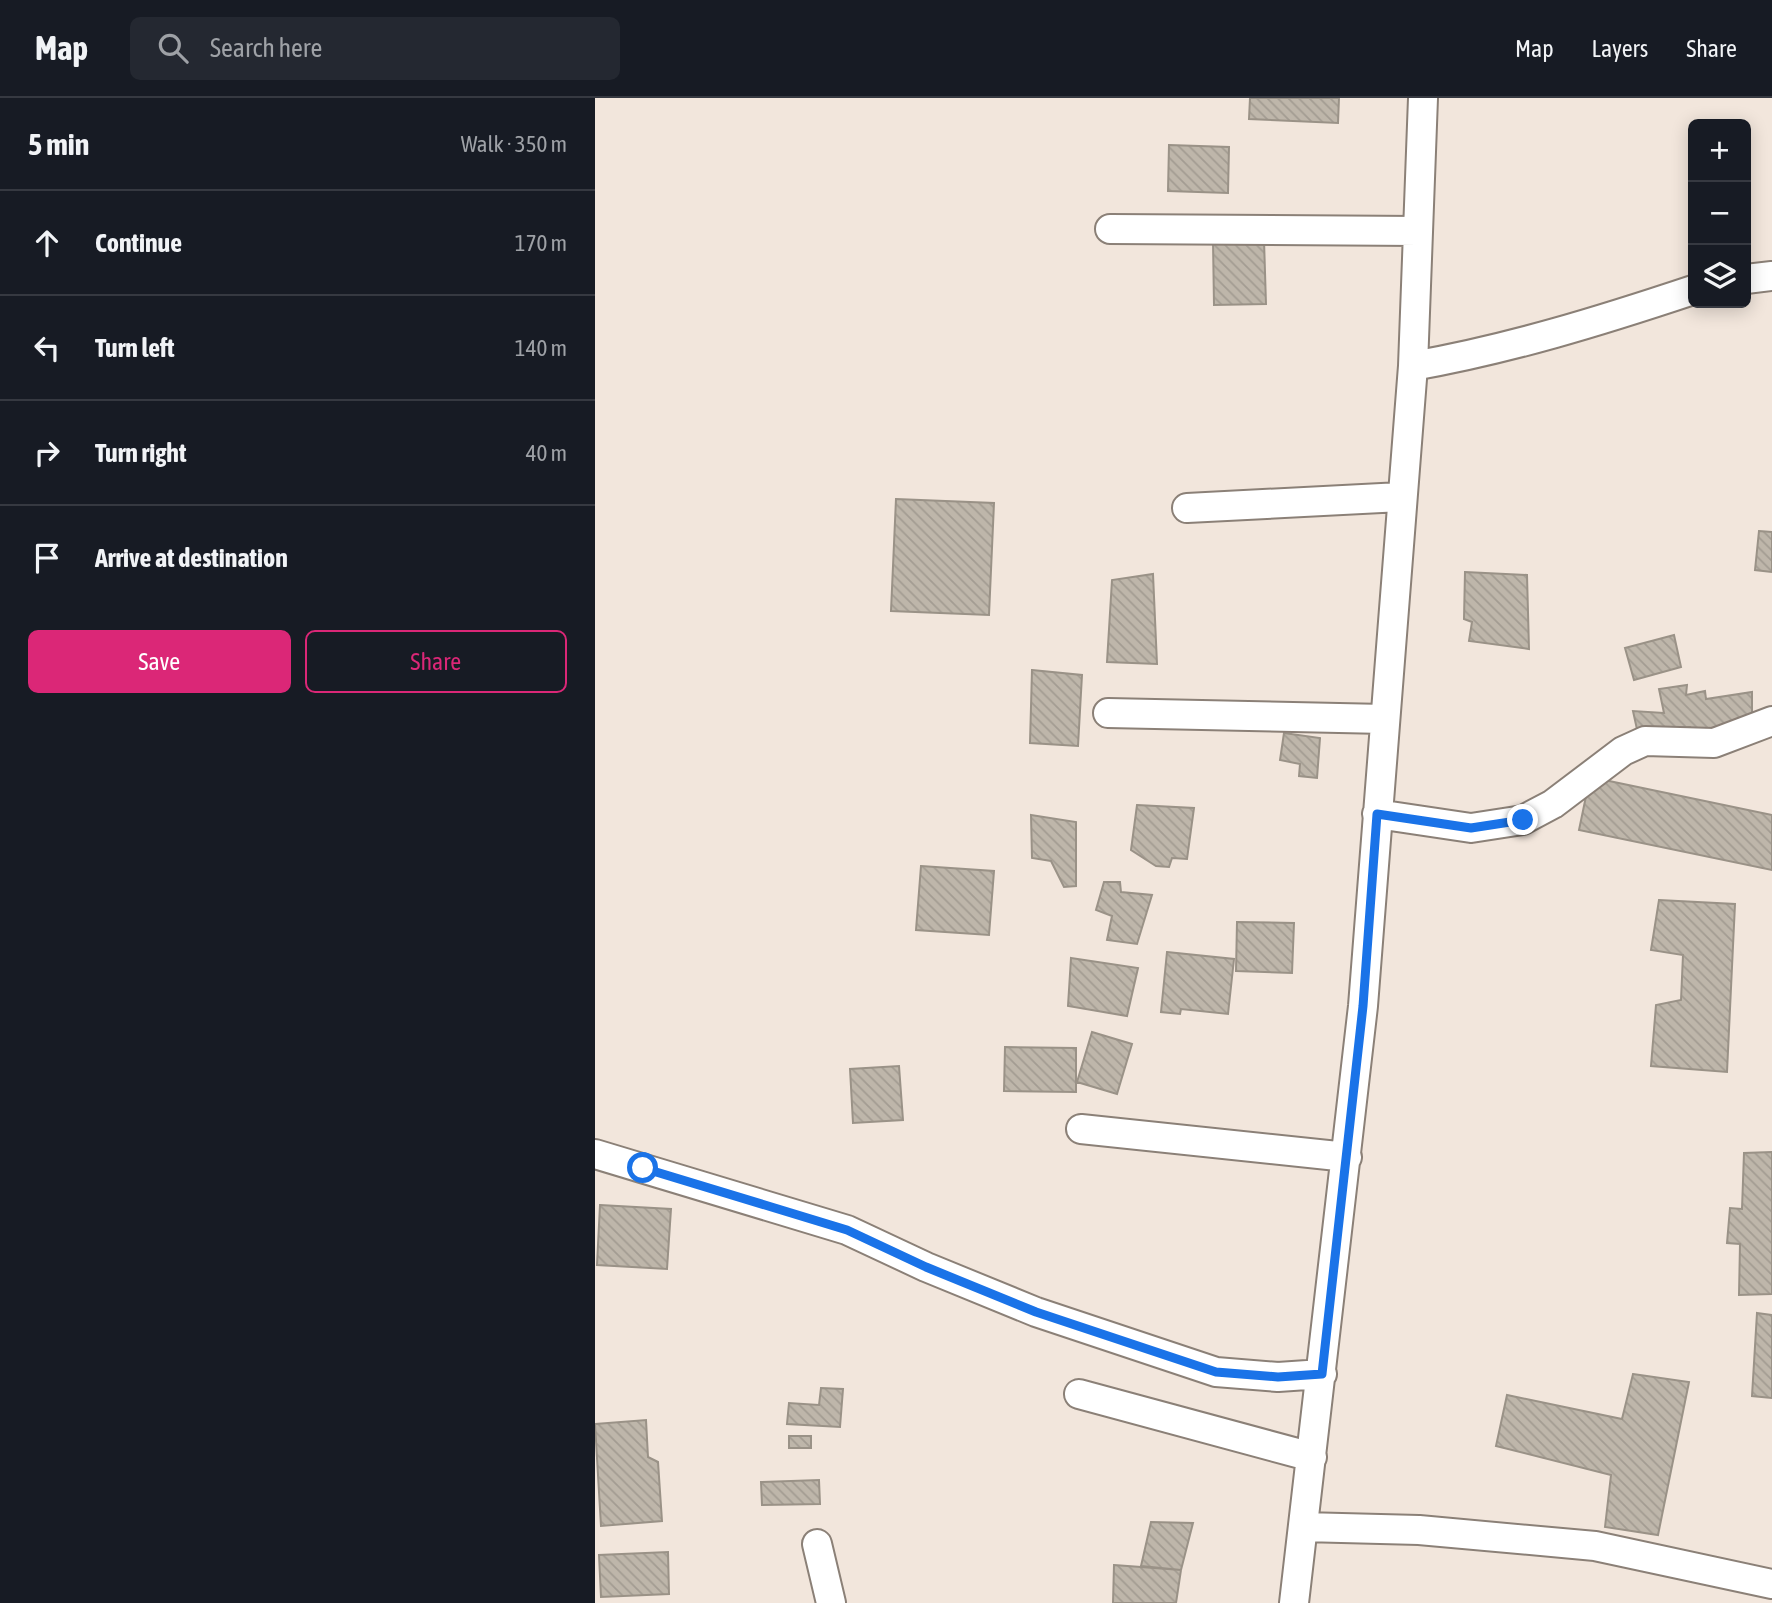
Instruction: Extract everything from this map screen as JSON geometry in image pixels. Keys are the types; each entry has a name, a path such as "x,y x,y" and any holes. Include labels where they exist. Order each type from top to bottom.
{"street":[{"path":"1294,1603 1363,1006 1413,366 1423,98"},
{"path":"1110,229 1418,231"},
{"path":"1751,278 1772,276"},
{"path":"1413,366 1540,339 1612,319 1688,292"},
{"path":"1187,508 1401,497"},
{"path":"1108,713 1385,719"},
{"path":"1377,814 1471,828 1523,820 1553,804 1623,751 1645,741 1714,743 1772,721"},
{"path":"1081,1129 1347,1157"},
{"path":"595,1154 847,1230 926,1267 1036,1312 1216,1372 1278,1377 1322,1374"},
{"path":"1079,1394 1312,1457"},
{"path":"1303,1527 1419,1530 1595,1546 1772,1584"},
{"path":"817,1544 831,1603"}],"building":[{"path":"1250,98 1339,98 1338,123 1249,119"},
{"path":"1169,145 1229,147 1228,193 1168,191"},
{"path":"1264,240 1266,304 1214,305 1213,241"},
{"path":"896,499 994,503 989,615 891,611"},
{"path":"1759,531 1772,532 1772,572 1755,570"},
{"path":"1465,572 1527,575 1529,649 1469,641 1472,622 1464,619"},
{"path":"1153,574 1157,664 1107,662 1112,580"},
{"path":"1674,635 1681,667 1634,680 1625,648"},
{"path":"1032,670 1082,675 1078,746 1030,743"},
{"path":"1687,685 1686,695 1705,691 1706,699 1752,692 1752,720 1699,736 1690,727 1638,734 1633,711 1664,713 1659,689"},
{"path":"1284,733 1320,738 1317,778 1299,776 1300,764 1280,760"},
{"path":"1590,777 1772,815 1772,870 1579,830"},
{"path":"1137,805 1194,808 1187,859 1172,858 1169,867 1156,866 1131,850"},
{"path":"1031,815 1076,822 1076,886 1064,887 1051,861 1032,858"},
{"path":"921,866 994,871 989,935 916,930"},
{"path":"1104,882 1120,882 1121,892 1152,895 1137,944 1107,940 1112,916 1096,910"},
{"path":"1659,900 1735,904 1727,1072 1651,1066 1656,1005 1681,1000 1683,955 1651,950"},
{"path":"1237,922 1294,923 1292,973 1236,971"},
{"path":"1167,952 1234,959 1228,1014 1181,1009 1180,1014 1161,1012"},
{"path":"1071,958 1138,968 1127,1016 1068,1006"},
{"path":"1092,1032 1132,1044 1117,1094 1077,1082"},
{"path":"1005,1047 1076,1048 1076,1092 1004,1091"},
{"path":"899,1066 903,1120 853,1123 850,1069"},
{"path":"1772,1152 1772,1294 1739,1295 1740,1244 1727,1243 1730,1208 1742,1209 1744,1153"},
{"path":"600,1205 671,1209 667,1269 597,1265"},
{"path":"1757,1313 1772,1315 1772,1398 1752,1396"},
{"path":"1633,1374 1689,1382 1658,1535 1605,1527 1611,1475 1496,1446 1507,1395 1622,1419"},
{"path":"821,1388 843,1389 840,1427 787,1424 789,1403 819,1405"},
{"path":"646,1420 648,1457 658,1462 662,1521 601,1526 595,1424"},
{"path":"789,1436 811,1436 811,1448 789,1448"},
{"path":"819,1480 820,1504 762,1505 761,1482"},
{"path":"1151,1522 1193,1523 1181,1570 1141,1566"},
{"path":"668,1552 669,1594 601,1597 599,1555"},
{"path":"1114,1565 1181,1570 1176,1603 1113,1603"}],"route":[{"path":"643,1168 847,1230 926,1267 1036,1312 1216,1372 1278,1377 1322,1374 1363,1006 1377,814 1471,828 1523,820"}]}
